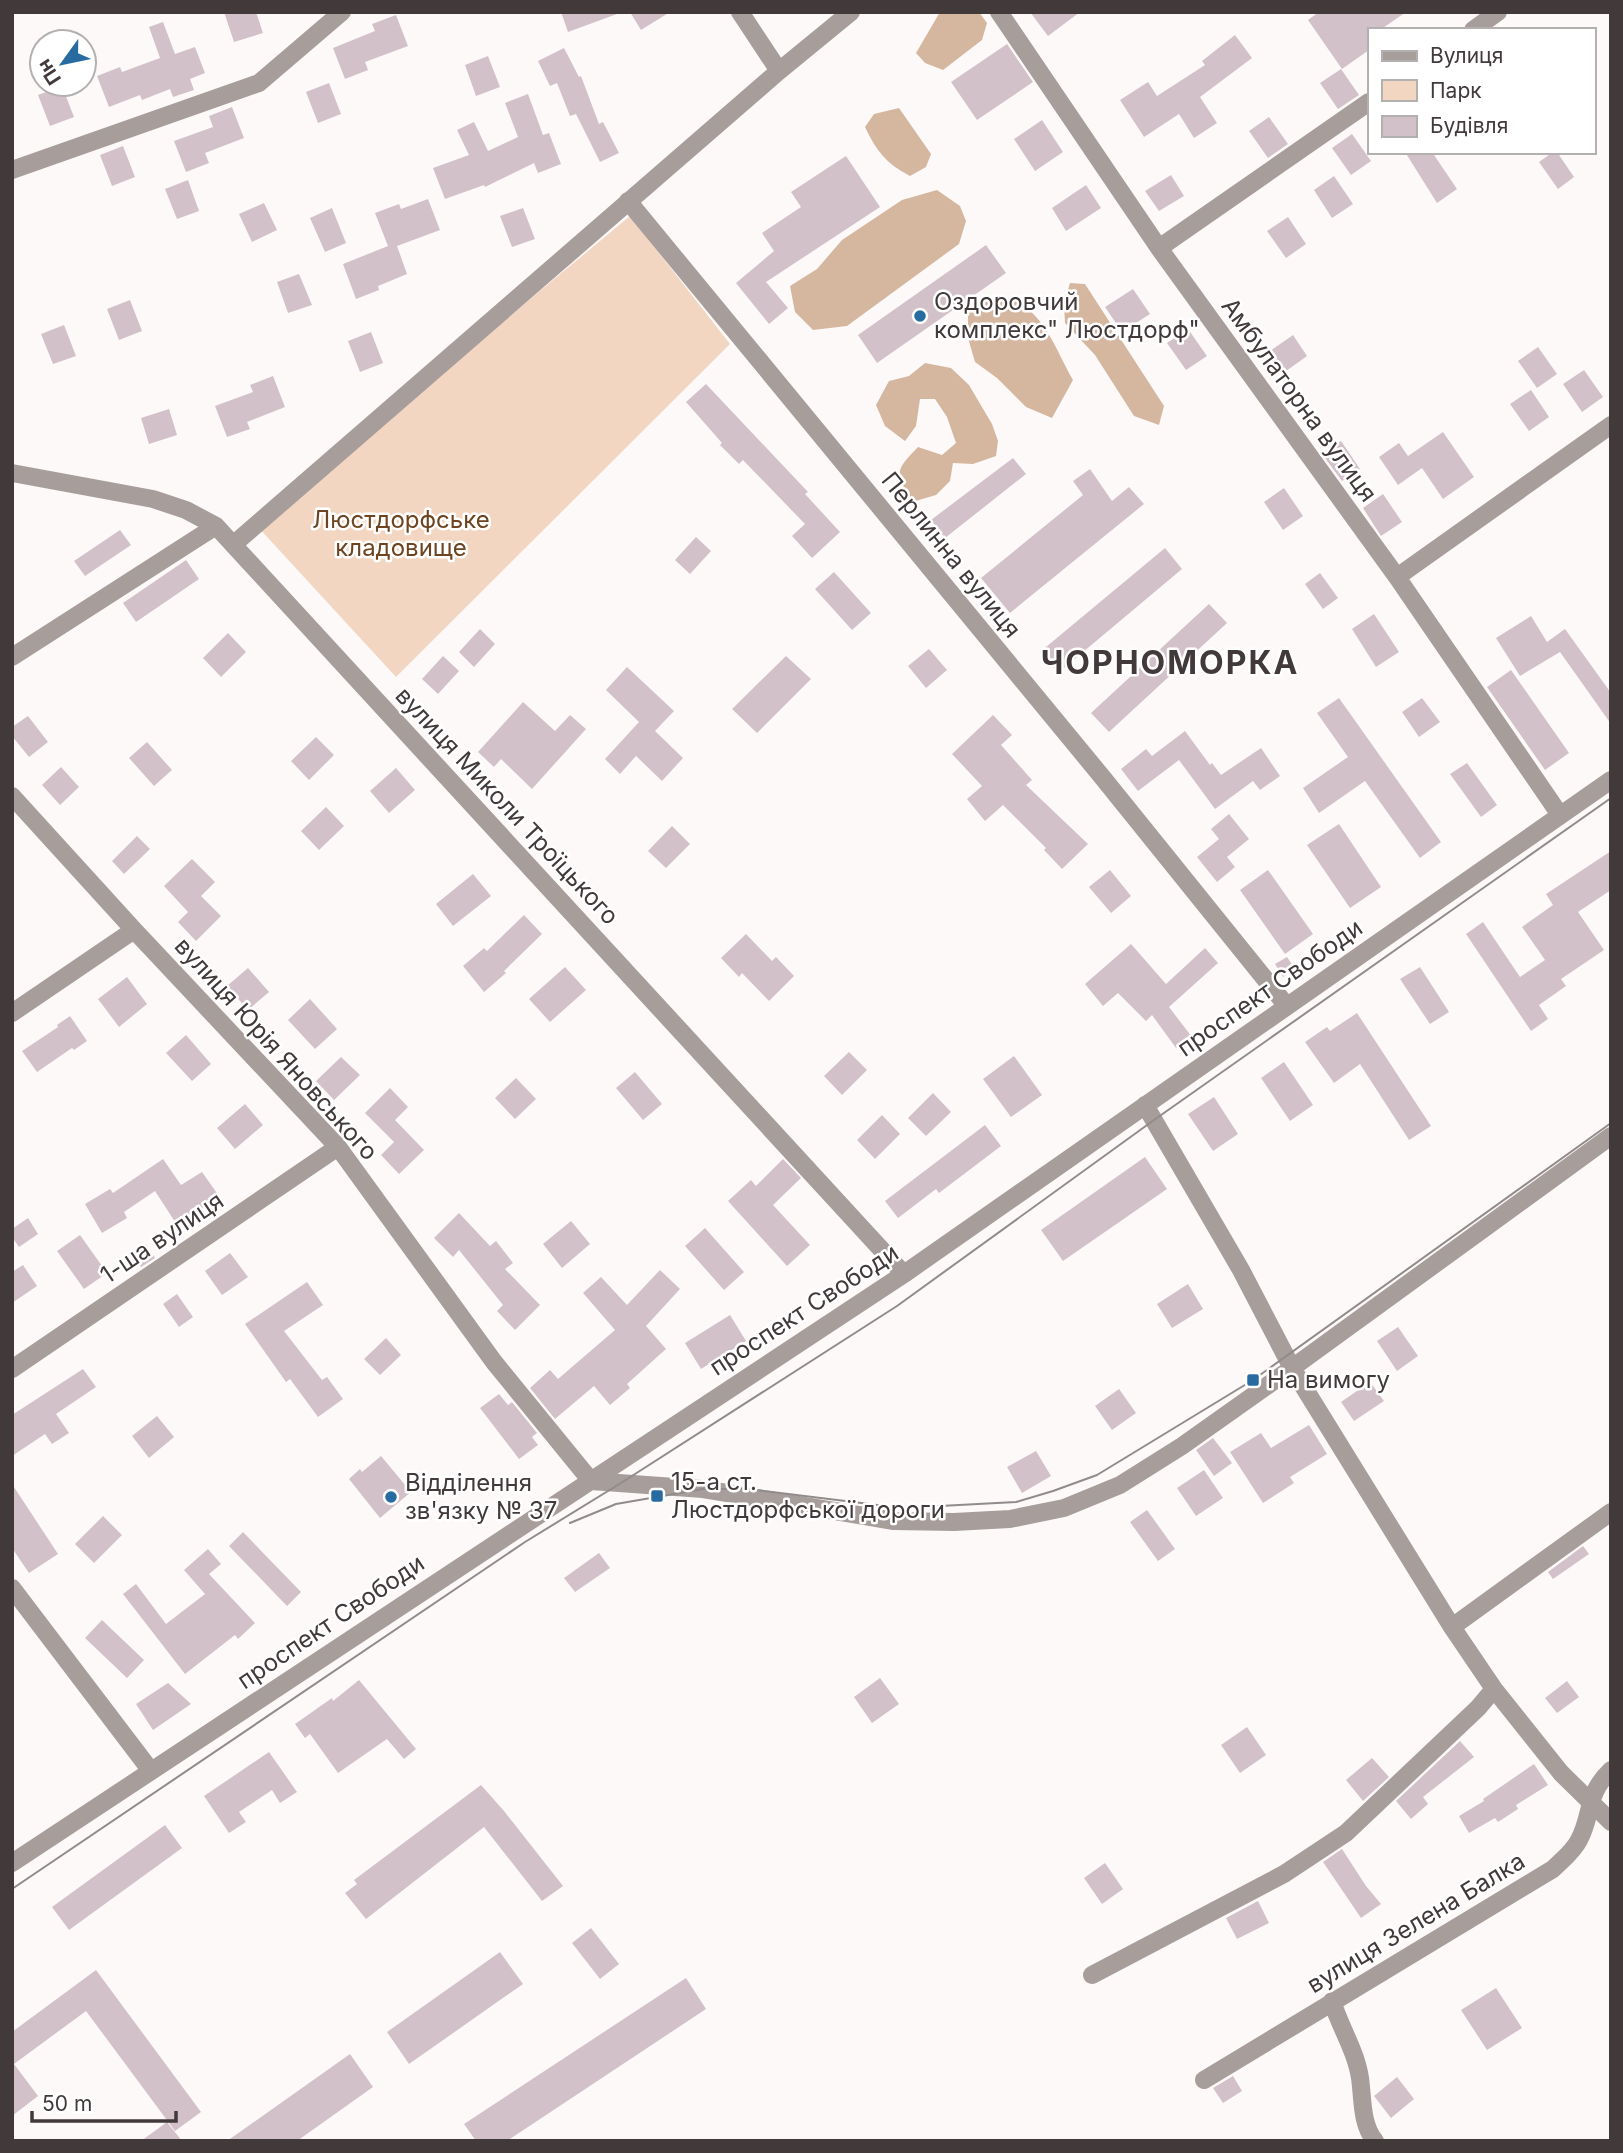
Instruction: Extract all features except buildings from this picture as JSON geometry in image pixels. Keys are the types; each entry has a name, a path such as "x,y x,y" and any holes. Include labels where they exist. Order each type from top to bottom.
{"street":[{"path":"12,170 259,83 342,12"},
{"path":"740,12 779,71"},
{"path":"234,544 850,12"},
{"name":"Амбулаторна вулиця","path":"999,12 1159,248 1397,577 1560,815"},
{"path":"1476,28 1498,12"},
{"path":"1159,248 1368,103"},
{"name":"Перлинна вулиця","path":"628,201 1103,778 1286,1006"},
{"path":"1397,577 1611,425"},
{"name":"вулиця Миколи Троїцького","path":"12,473 153,499 186,510 216,526 904,1274"},
{"path":"12,657 216,526"},
{"name":"проспект Свободи","path":"12,1863 904,1274 1611,780"},
{"name":"вулиця Юрія Яновського","path":"12,796 338,1147 494,1362 591,1481"},
{"path":"12,1013 134,930"},
{"path":"1145,1105 1241,1270 1292,1368 1452,1627 1494,1689 1561,1773 1611,1822"},
{"path":"591,1481 703,1489 894,1521 1010,1519 1064,1508 1120,1485 1182,1446 1611,1136"},
{"name":"1-ша вулиця","path":"12,1368 338,1147"},
{"path":"1452,1627 1611,1512"},
{"path":"12,1588 151,1771"},
{"path":"1092,1975 1284,1874 1346,1833 1478,1708 1494,1689"},
{"name":"вулиця Зелена Балка","path":"1204,2080 1553,1869 1572,1852 1581,1838 1594,1790 1611,1770"},
{"path":"1332,2001 1354,2056 1365,2121 1375,2141"}],"green space":[{"name":"Люстдорфське кладовище","path":"630,216 730,344 396,677 257,526"}],"shaded area":[{"path":"940,12 979,12 987,23 982,40 943,70 925,63 916,53"},
{"path":"899,108 931,154 926,167 910,176 883,156 865,127 874,114"},
{"path":"937,190 960,206 966,221 959,244 847,326 813,330 795,312 790,286 817,269 842,240 902,200"},
{"path":"1070,283 1085,284 1164,406 1159,425 1134,416 1095,355 1065,323 1064,304"},
{"path":"997,295 1025,307 1036,316 1073,380 1052,418 1026,407 997,378 975,362 968,338 968,313"},
{"path":"925,363 951,368 969,385 992,424 998,441 996,456 973,464 953,463 950,481 936,495 912,502 900,478 901,468 918,447 942,455 956,443 947,417 935,399 920,399 916,426 905,441 885,426 876,405 889,381 909,376"}],"tram line":[{"path":"12,1889 525,1542 897,1306 1154,1120 1611,798"},
{"path":"570,1523 616,1504 703,1489 748,1489 902,1508 1016,1502 1097,1475 1253,1380 1611,1123"}],"place":[{"name":"Оздоровчий комплекс\" Люстдорф\"","path":"920,316"},
{"name":"На вимогу","path":"1253,1380"},
{"name":"15-а ст. Люстдорфської дороги","path":"657,1496"},
{"name":"Відділення зв'язку № 37","path":"391,1497"}],"district":[{"name":"ЧОРНОМОРКА","path":"1170,663"}]}
